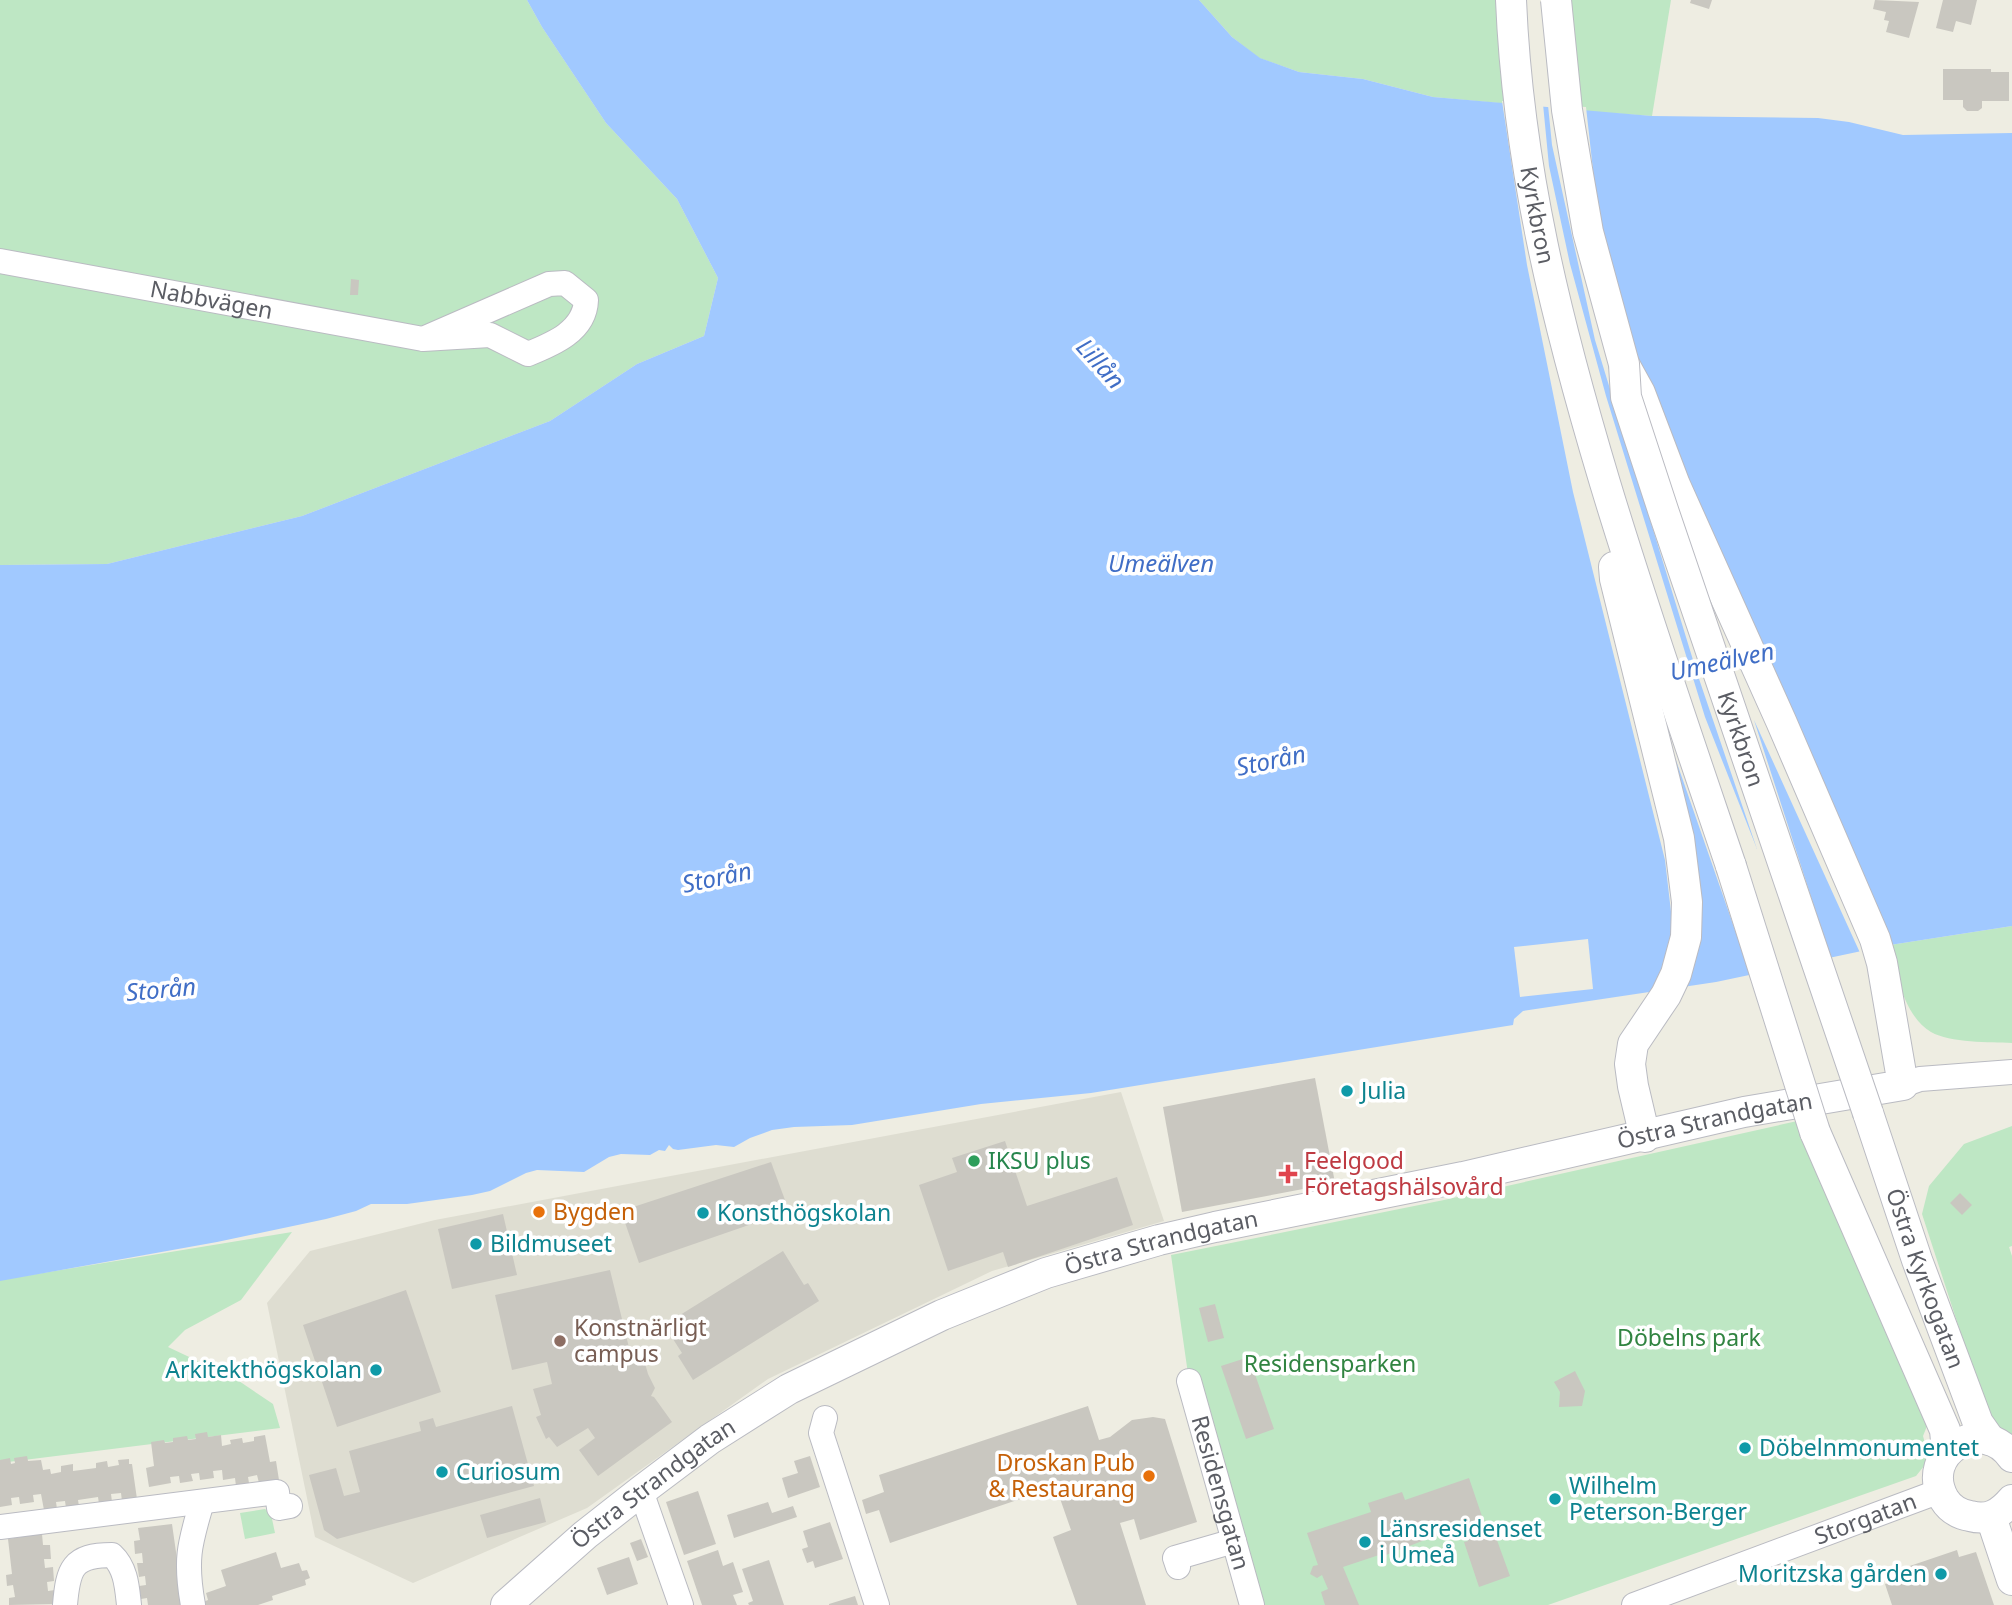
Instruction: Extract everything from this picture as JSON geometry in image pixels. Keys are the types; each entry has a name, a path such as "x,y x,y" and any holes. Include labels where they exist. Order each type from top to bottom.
{"street":[{"name":"Kyrkbron","path":"1511,0 1520,105 1546,270 1584,413 1815,1132"},
{"name":"Kyrkbron","path":"1556,0 1567,110 1588,232 1624,364 1626,397 1868,1113"},
{"name":"Nabbvägen","path":"0,261 423,339 490,335 528,355 553,344 574,329 586,313 586,300 565,284 549,284 423,339"},
{"name":"Kyrkbron","path":"1624,364 1640,393 1675,485 1867,918 1880,953 1903,1085"},
{"name":"Kyrkbron","path":"1613,507 1615,579 1678,838 1687,893 1686,937 1676,974 1666,995 1633,1044 1630,1064 1645,1137"},
{"path":"1903,1085 1920,1079 2012,1072"},
{"name":"Östra Strandgatan","path":"506,1605 585,1535 641,1491 710,1439 789,1389 942,1315 1046,1273 1159,1240 1463,1177 1744,1112 1903,1085"},
{"name":"Östra Kyrkogatan","path":"1868,1113 1917,1261 1978,1423 2001,1448"},
{"name":"Östra Kyrkogatan","path":"1815,1132 1945,1430 1947,1452 1938,1473 1940,1491"},
{"name":"Residensgatan","path":"1189,1381 1252,1605"},
{"path":"825,1418 821,1433 877,1605"},
{"name":"Östra Kyrkogatan","path":"1947,1452 1965,1440 1978,1438 2001,1448"},
{"path":"641,1491 681,1605"},
{"path":"1940,1491 1947,1505 1959,1514 1979,1519 2002,1508 2012,1580"},
{"name":"Storgatan","path":"1634,1605 1940,1491"},
{"path":"0,1527 277,1492 279,1508 290,1506"},
{"path":"193,1605 187,1553 202,1502"},
{"path":"1178,1567 1175,1558 1234,1541"},
{"path":"65,1605 69,1573 77,1563 95,1555 112,1555 120,1562 124,1573 130,1605"}],"shaded area":[{"name":"Konstnärligt campus","path":"1121,1092 1164,1221 992,1271 768,1379 587,1508 413,1583 315,1537 267,1303 310,1251 435,1220"}],"green space":[{"path":"0,0 527,0 606,123 677,199 718,278 704,336 637,364 550,421 302,516 107,564 0,565"},
{"path":"1199,0 1511,0 1520,105 1433,97 1363,79 1299,72 1259,58 1232,37"},
{"path":"1557,0 1671,0 1652,116 1567,110"},
{"path":"2012,926 2012,1043 1939,1036 1922,1025 1914,1016 1903,993 1890,945"},
{"path":"1802,1120 1925,1416 1927,1426 1923,1436 1928,1461 1916,1476 1548,1605 1252,1605 1189,1381 1171,1255 1444,1200"},
{"path":"2012,1126 2012,1246 2009,1247 2012,1256 2012,1437 1994,1426 1985,1408 1922,1214 1929,1186 1964,1144"},
{"path":"292,1232 241,1300 185,1330 168,1347 236,1379 273,1404 280,1428 0,1463 0,1280"},
{"path":"265,1509 271,1514 275,1533 245,1539 240,1513"}],"water":[{"name":"Umeälven","path":"527,0 1199,0 1232,37 1260,58 1299,72 1363,79 1433,97 1652,116 1818,118 1849,122 1903,135 2012,133 2012,926 1890,945 1716,982 1523,1011 1514,1019 1513,1025 1091,1093 981,1104 852,1125 772,1130 734,1147 716,1145 678,1150 669,1145 665,1151 659,1150 650,1155 621,1154 609,1157 584,1172 537,1170 490,1191 472,1195 407,1204 371,1204 326,1219 217,1242 0,1281 0,565 107,564 302,516 550,421 637,364 704,336 718,278 677,199 606,123"}],"pier":[{"path":"1502,101 1543,104 1549,166 1570,264 1606,396 1705,717 1757,849 1697,673 1595,340 1552,145 1548,105 1586,107 1596,197 1611,271 1655,421 1888,949 1861,955 1754,720 1832,962 1752,979 1670,743 1687,871 1663,976 1673,929 1665,860 1573,492 1527,265"},
{"path":"1588,939 1593,989 1520,997 1514,947"}],"building":[{"path":"1691,0 1712,0 1709,9 1690,3"},
{"path":"1875,0 1919,2 1909,38 1886,32 1889,21 1884,20 1886,12 1873,9"},
{"path":"1943,0 1977,0 1971,25 1956,21 1953,32 1936,28"},
{"path":"1943,69 1991,69 1991,72 2009,72 2009,101 1982,101 1982,108 1978,111 1967,111 1963,107 1963,100 1943,100"},
{"path":"351,279 359,280 358,295 350,295"},
{"path":"1315,1078 1335,1183 1182,1212 1163,1107"},
{"path":"1005,1141 1027,1206 1117,1177 1133,1225 1008,1267 1003,1252 948,1271 919,1185 957,1172 952,1158"},
{"name":"Konsthögskolan","path":"771,1162 789,1211 639,1263 621,1211"},
{"path":"1960,1193 1972,1205 1962,1215 1950,1203"},
{"name":"Bildmuseet","path":"503,1214 517,1275 452,1289 438,1229"},
{"path":"783,1251 804,1285 808,1283 819,1301 693,1380 678,1356 682,1353 664,1325"},
{"path":"610,1270 633,1364 644,1360 655,1388 651,1396 672,1422 598,1476 579,1450 595,1438 588,1428 557,1447 549,1437 546,1439 536,1417 541,1415 533,1389 552,1384 547,1362 512,1370 495,1295"},
{"name":"Arkitekthögskolan","path":"406,1290 441,1392 337,1427 303,1325"},
{"path":"1215,1304 1224,1338 1208,1342 1199,1308"},
{"path":"1249,1357 1274,1429 1246,1439 1221,1366"},
{"path":"1575,1371 1585,1391 1582,1406 1559,1407 1560,1392 1554,1382"},
{"name":"Curiosum","path":"512,1406 534,1486 337,1539 324,1530 309,1475 336,1468 344,1496 360,1492 349,1451 421,1431 419,1422 433,1418 436,1427"},
{"path":"1088,1406 1099,1440 1110,1437 1132,1420 1153,1417 1165,1419 1197,1522 1140,1540 1134,1519 1120,1523 1146,1605 1077,1605 1053,1537 1071,1530 1056,1487 890,1543 879,1510 866,1514 862,1500 884,1492 879,1475"},
{"path":"207,1432 208,1437 221,1435 222,1446 231,1444 230,1440 242,1438 243,1443 265,1435 270,1462 276,1461 279,1480 259,1483 257,1475 248,1477 249,1483 236,1486 235,1478 223,1480 222,1470 213,1471 214,1478 200,1480 199,1473 191,1474 193,1481 180,1483 179,1476 170,1477 171,1483 149,1487 146,1468 154,1466 151,1442 173,1442 173,1438 187,1436 188,1440 196,1439 195,1434"},
{"path":"27,1456 28,1461 41,1460 43,1470 50,1469 51,1474 61,1472 61,1466 73,1464 73,1471 96,1468 96,1463 107,1461 108,1467 119,1465 118,1460 129,1459 137,1499 122,1501 121,1493 111,1494 112,1502 99,1504 98,1497 78,1500 79,1506 66,1508 65,1501 56,1502 57,1509 44,1510 41,1494 33,1495 34,1502 20,1504 19,1497 11,1498 12,1505 0,1507 0,1460 10,1458 11,1464 15,1463 14,1458"},
{"path":"810,1456 820,1487 788,1498 782,1478 798,1473 794,1461"},
{"name":"Länsresidenset i Umeå","path":"1469,1478 1488,1534 1494,1532 1510,1576 1479,1587 1464,1542 1468,1541 1461,1526 1386,1555 1385,1553 1343,1567 1359,1605 1325,1605 1321,1592 1328,1589 1322,1575 1317,1578 1310,1574 1313,1566 1318,1565 1307,1533 1371,1512 1368,1503 1402,1492 1405,1500"},
{"path":"698,1491 716,1544 684,1555 666,1502"},
{"path":"540,1498 546,1522 487,1538 480,1515"},
{"path":"768,1502 772,1513 793,1506 797,1517 734,1538 727,1515"},
{"path":"830,1522 843,1559 815,1568 813,1561 807,1563 802,1549 808,1547 803,1531"},
{"path":"172,1524 177,1559 182,1559 181,1605 148,1605 147,1598 141,1599 139,1586 146,1585 145,1576 139,1577 137,1563 143,1563 142,1553 135,1554 134,1541 140,1540 138,1528"},
{"path":"33,1530 33,1535 42,1534 43,1545 50,1545 51,1559 44,1559 45,1568 53,1567 54,1581 47,1582 48,1591 55,1590 57,1604 9,1605 9,1598 15,1597 13,1585 7,1586 6,1575 12,1574 8,1539 21,1537 20,1531"},
{"path":"641,1539 648,1557 637,1561 630,1543"},
{"path":"718,1550 723,1566 733,1562 743,1592 733,1595 737,1605 702,1605 687,1561"},
{"name":"Moritzska gården","path":"1957,1550 1959,1557 1976,1552 1994,1605 1892,1605 1885,1584 1901,1578 1898,1570"},
{"path":"276,1552 281,1568 299,1563 302,1571 307,1570 310,1578 305,1580 306,1585 272,1596 273,1600 258,1605 204,1605 203,1602 208,1600 206,1593 226,1586 221,1570"},
{"path":"629,1557 638,1584 607,1595 597,1568"},
{"path":"769,1560 784,1605 749,1605 748,1603 753,1601 742,1569"},
{"path":"855,1596 858,1605 829,1605 829,1604"}],"place":[{"name":"Julia","path":"1347,1091"},
{"name":"IKSU plus","path":"974,1161"},
{"name":"Feelgood Företagshälsovård","path":"1288,1174"},
{"name":"Bygden","path":"539,1212"},
{"name":"Konsthögskolan","path":"703,1213"},
{"name":"Bildmuseet","path":"476,1244"},
{"name":"Konstnärligt campus","path":"560,1341"},
{"name":"Arkitekthögskolan","path":"376,1370"},
{"name":"Döbelnmonumentet","path":"1745,1448"},
{"name":"Curiosum","path":"442,1472"},
{"name":"Droskan Pub & Restaurang","path":"1149,1476"},
{"name":"Wilhelm Peterson-Berger","path":"1555,1499"},
{"name":"Länsresidenset i Umeå","path":"1365,1542"},
{"name":"Moritzska gården","path":"1941,1574"}],"water label":[{"name":"Lillån","path":"1100,364"},
{"name":"Storån","path":"1271,761"},
{"name":"Storån","path":"717,878"},
{"name":"Storån","path":"161,990"}],"park label":[{"name":"Döbelns park","path":"1689,1338"},
{"name":"Residensparken","path":"1330,1364"}]}
